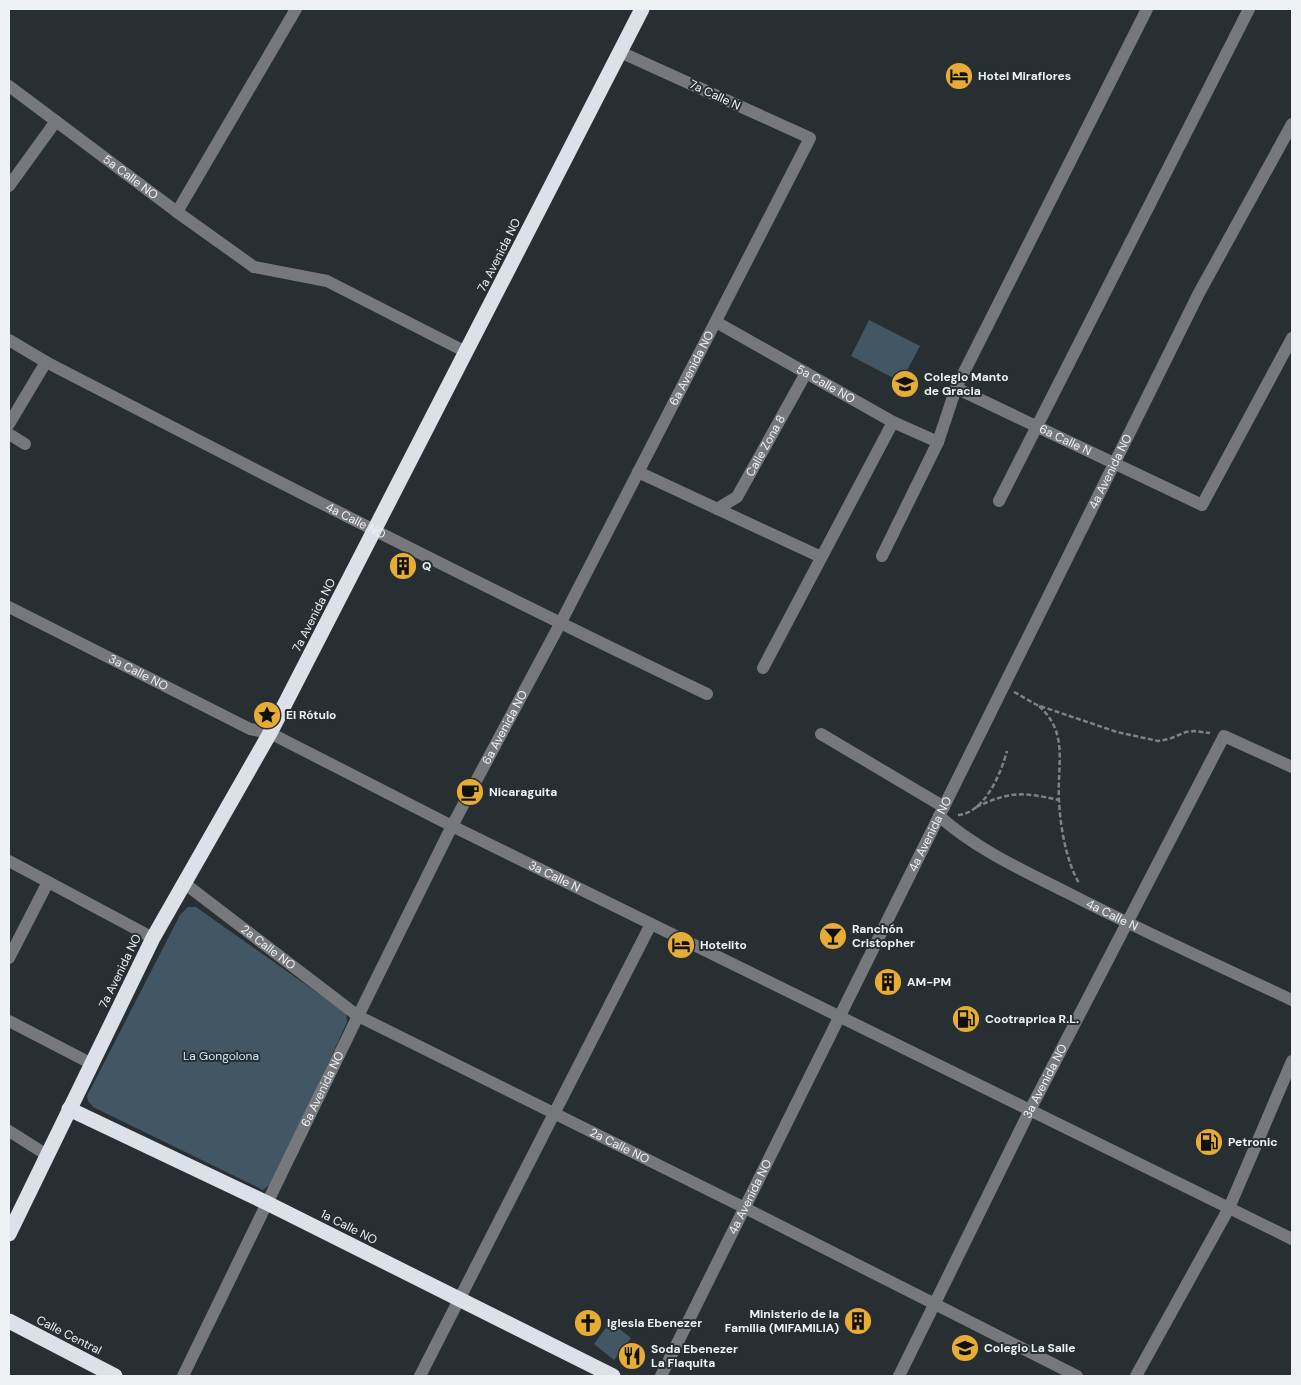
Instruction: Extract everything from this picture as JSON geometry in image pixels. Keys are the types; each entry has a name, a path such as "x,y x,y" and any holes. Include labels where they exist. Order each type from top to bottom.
{"highway":[{"name":"7a Avenida NO","path":"9,1234 153,938 270,733 642,9"},
{"name":"1a Calle NO","path":"69,1109 268,1203 613,1376"},
{"name":"Calle Central","path":"9,1321 115,1376"}],"street":[{"path":"177,212 296,9"},
{"path":"882,556 938,442 956,388 1147,9"},
{"path":"999,501 1249,9"},
{"name":"7a Calle N","path":"620,52 810,138"},
{"name":"5a Calle NO","path":"9,86 254,268 327,281 466,352"},
{"path":"9,186 56,121"},
{"name":"4a Avenida NO","path":"661,1376 1199,293 1292,124"},
{"name":"6a Avenida NO","path":"182,1376 452,826 560,624 810,138"},
{"name":"5a Calle NO","path":"716,322 893,422 938,442"},
{"name":"6a Calle N","path":"956,388 1202,505 1292,338"},
{"name":"4a Calle NO","path":"9,340 46,362 374,530 560,624 707,694"},
{"path":"9,424 46,362"},
{"name":"Calle Zona 8","path":"717,509 737,497 806,373"},
{"path":"763,668 893,422"},
{"path":"9,434 25,444"},
{"path":"638,472 821,557"},
{"name":"3a Calle NO","path":"9,607 250,729 270,733"},
{"name":"3a Calle N","path":"270,733 452,826 1292,1239"},
{"name":"4a Calle N","path":"821,734 942,811 951,826 1006,862 1127,923 1292,1000"},
{"path":"1224,736 1292,767"},
{"name":"3a Avenida NO","path":"899,1376 1030,1110 1224,736"},
{"path":"9,861 153,938"},
{"path":"9,958 48,882"},
{"name":"2a Calle NO","path":"184,883 358,1016 1077,1376"},
{"path":"420,1376 651,924"},
{"path":"9,1022 92,1064"},
{"path":"1136,1376 1229,1208 1292,1060"},
{"path":"9,1131 47,1155"}],"path":[{"path":"1004,686 1038,704 1117,732 1158,741 1194,731 1224,736"},
{"path":"1038,704 1055,725 1059,741 1061,765 1059,800 1071,865 1081,886"},
{"path":"975,808 992,788 1001,771 1007,751"},
{"path":"942,811 963,814 1007,794 1023,793 1059,800"}],"green space":[{"path":"869,320 920,346 901,382 851,356"},
{"name":"La Gongolona","path":"188,907 196,907 346,1013 347,1022 279,1170 272,1183 263,1190 93,1107 88,1101 87,1096 180,915"},
{"path":"610,1322 631,1338 614,1360 594,1344"}],"place":[{"name":"Hotel Miraflores","path":"959,76"},
{"name":"Colegio Manto de Gracia","path":"905,384"},
{"name":"Q","path":"403,566"},
{"name":"El Rótulo","path":"267,715"},
{"name":"Nicaraguita","path":"470,792"},
{"name":"Ranchón Cristopher","path":"833,936"},
{"name":"Hotelito","path":"681,945"},
{"name":"AM-PM","path":"888,982"},
{"name":"Cootraprica R.L.","path":"966,1019"},
{"name":"Petronic","path":"1209,1142"},
{"name":"Ministerio de la Familia (MIFAMILIA)","path":"858,1321"},
{"name":"Iglesia Ebenezer","path":"588,1323"},
{"name":"Colegio La Salle","path":"965,1348"},
{"name":"Soda Ebenezer La Flaquita","path":"632,1356"}]}
